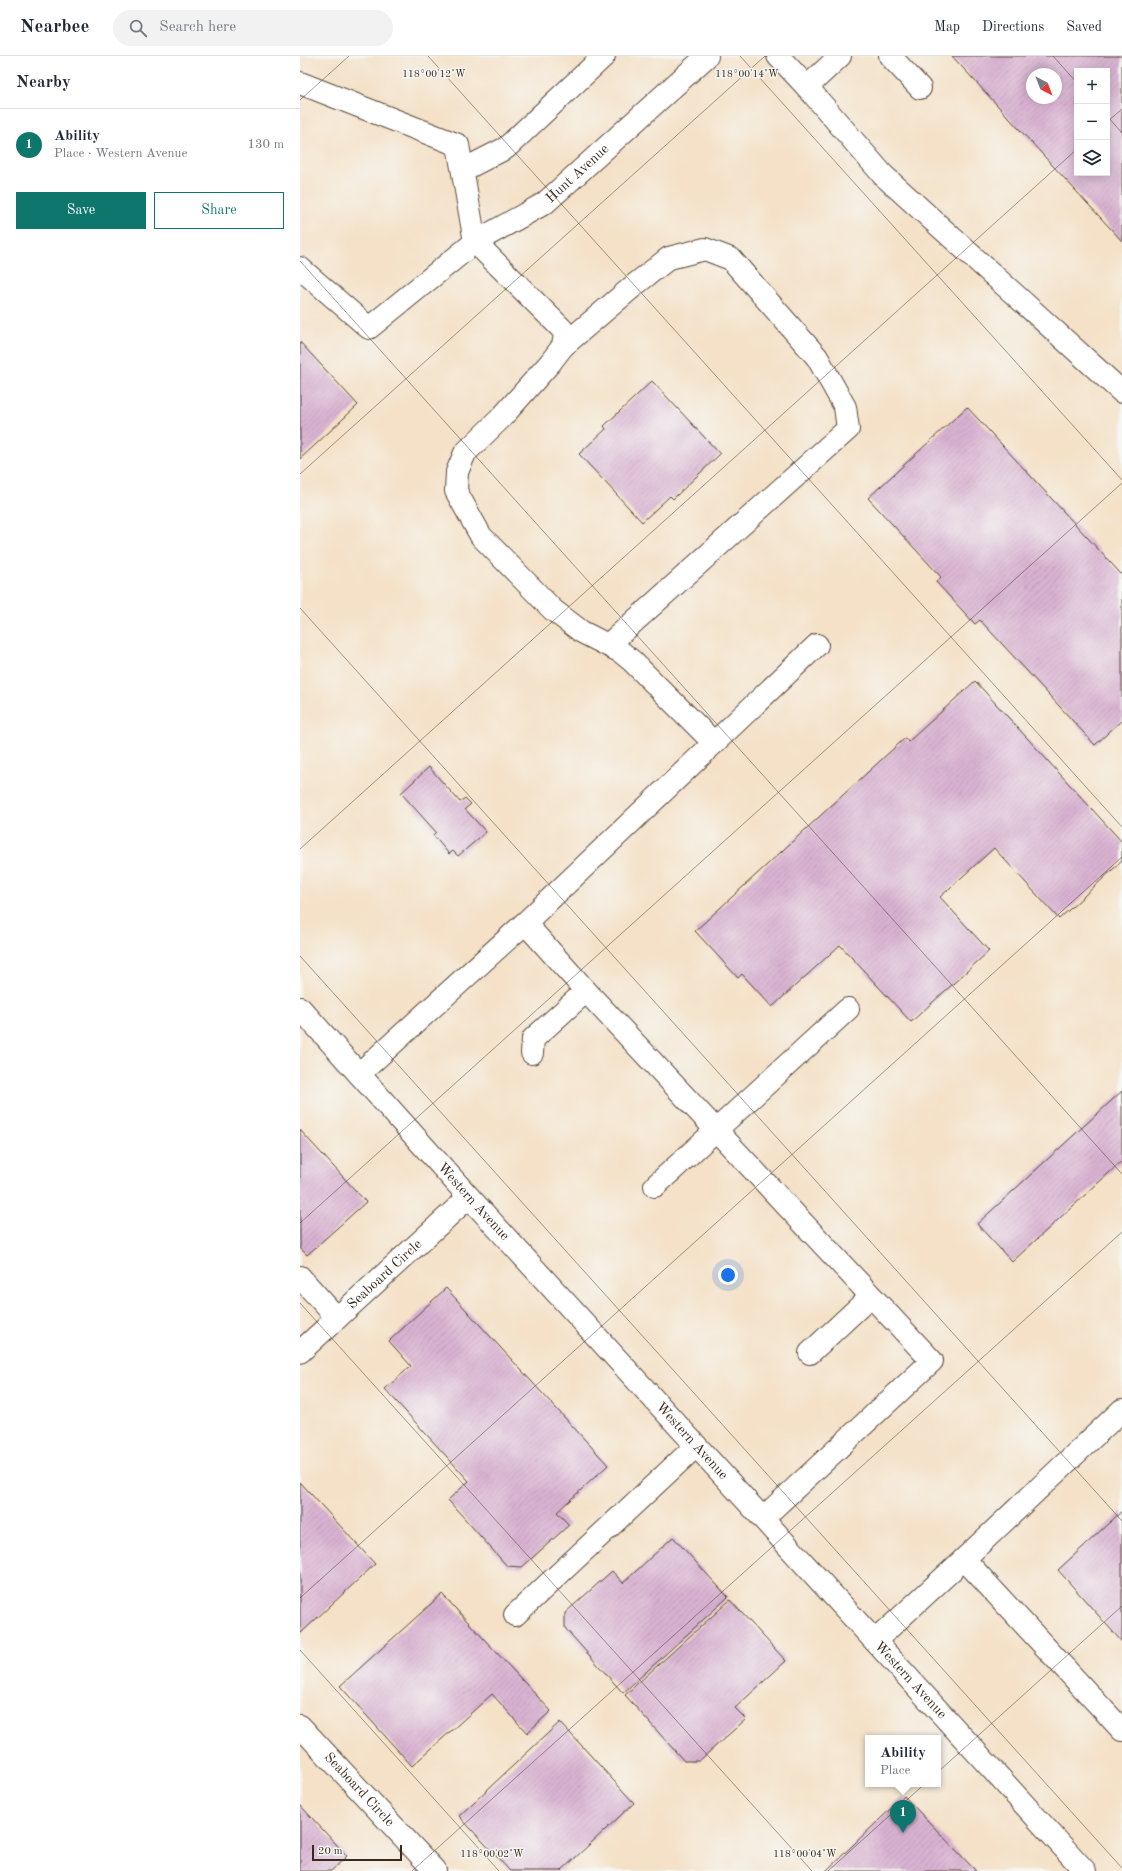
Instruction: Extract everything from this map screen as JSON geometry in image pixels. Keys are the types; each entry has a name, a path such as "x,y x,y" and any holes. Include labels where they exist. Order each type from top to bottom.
{"street":[{"path":"463,170 506,148 604,56"},
{"name":"Hunt Avenue","path":"300,268 368,328 475,242 545,203 707,56"},
{"path":"778,56 807,87 883,176 1122,392"},
{"path":"807,87 840,56"},
{"path":"890,56 920,88"},
{"path":"300,82 458,144 475,242 562,329 565,335 563,346"},
{"path":"608,646 848,429 846,407 817,357 731,259 705,250 669,258 637,282 563,346 550,364 502,417 465,453 457,472 456,490 481,536 553,610 582,632 632,660 714,743"},
{"path":"359,1074 525,923 818,645"},
{"path":"525,923 716,1131 932,1361 763,1518"},
{"path":"532,1053 534,1039 586,991"},
{"path":"655,1186 848,1009"},
{"name":"Western Avenue","path":"301,1011 1085,1871"},
{"name":"Seaboard Circle","path":"300,1352 469,1196"},
{"path":"300,1277 337,1318"},
{"path":"810,1352 871,1296"},
{"path":"875,1641 1122,1410"},
{"path":"515,1615 696,1446"},
{"path":"964,1559 1122,1730"},
{"name":"Seaboard Circle","path":"300,1726 435,1871"}],"building":[{"path":"952,56 1122,56 1122,241"},
{"path":"300,342 358,405 300,459"},
{"path":"652,381 720,454 673,499 670,496 642,522 579,454 606,429 604,426"},
{"path":"967,407 1122,575 1122,720 1095,745 980,620 975,624 936,582 941,577 868,498"},
{"path":"975,681 1122,842 1122,861 1059,919 994,848 940,897 989,951 911,1022 840,945 772,1007 742,974 738,978 695,931 905,738 908,742"},
{"path":"429,767 460,802 465,798 471,804 465,809 486,832 458,856 453,851 449,854 433,835 436,832 401,793"},
{"path":"1122,1091 1122,1161 1012,1262 977,1224"},
{"path":"300,1130 366,1202 307,1255 300,1248"},
{"path":"446,1288 608,1465 557,1512 569,1525 522,1567 507,1566 448,1500 469,1481 385,1389 411,1366 389,1341"},
{"path":"300,1482 375,1564 301,1633 300,1632"},
{"path":"1122,1511 1122,1642 1058,1570"},
{"path":"673,1537 728,1597 623,1693 565,1628 565,1613 612,1571 623,1583"},
{"path":"442,1594 551,1711 527,1733 492,1694 412,1766 340,1686"},
{"path":"730,1600 786,1661 735,1708 746,1719 699,1761 684,1761 625,1695"},
{"path":"560,1722 634,1803 561,1871 510,1871 459,1816"},
{"path":"904,1796 976,1871 826,1871"},
{"path":"300,1805 347,1856 331,1871 300,1871"}],"place":[{"name":"Ability","path":"903,1833"}]}
